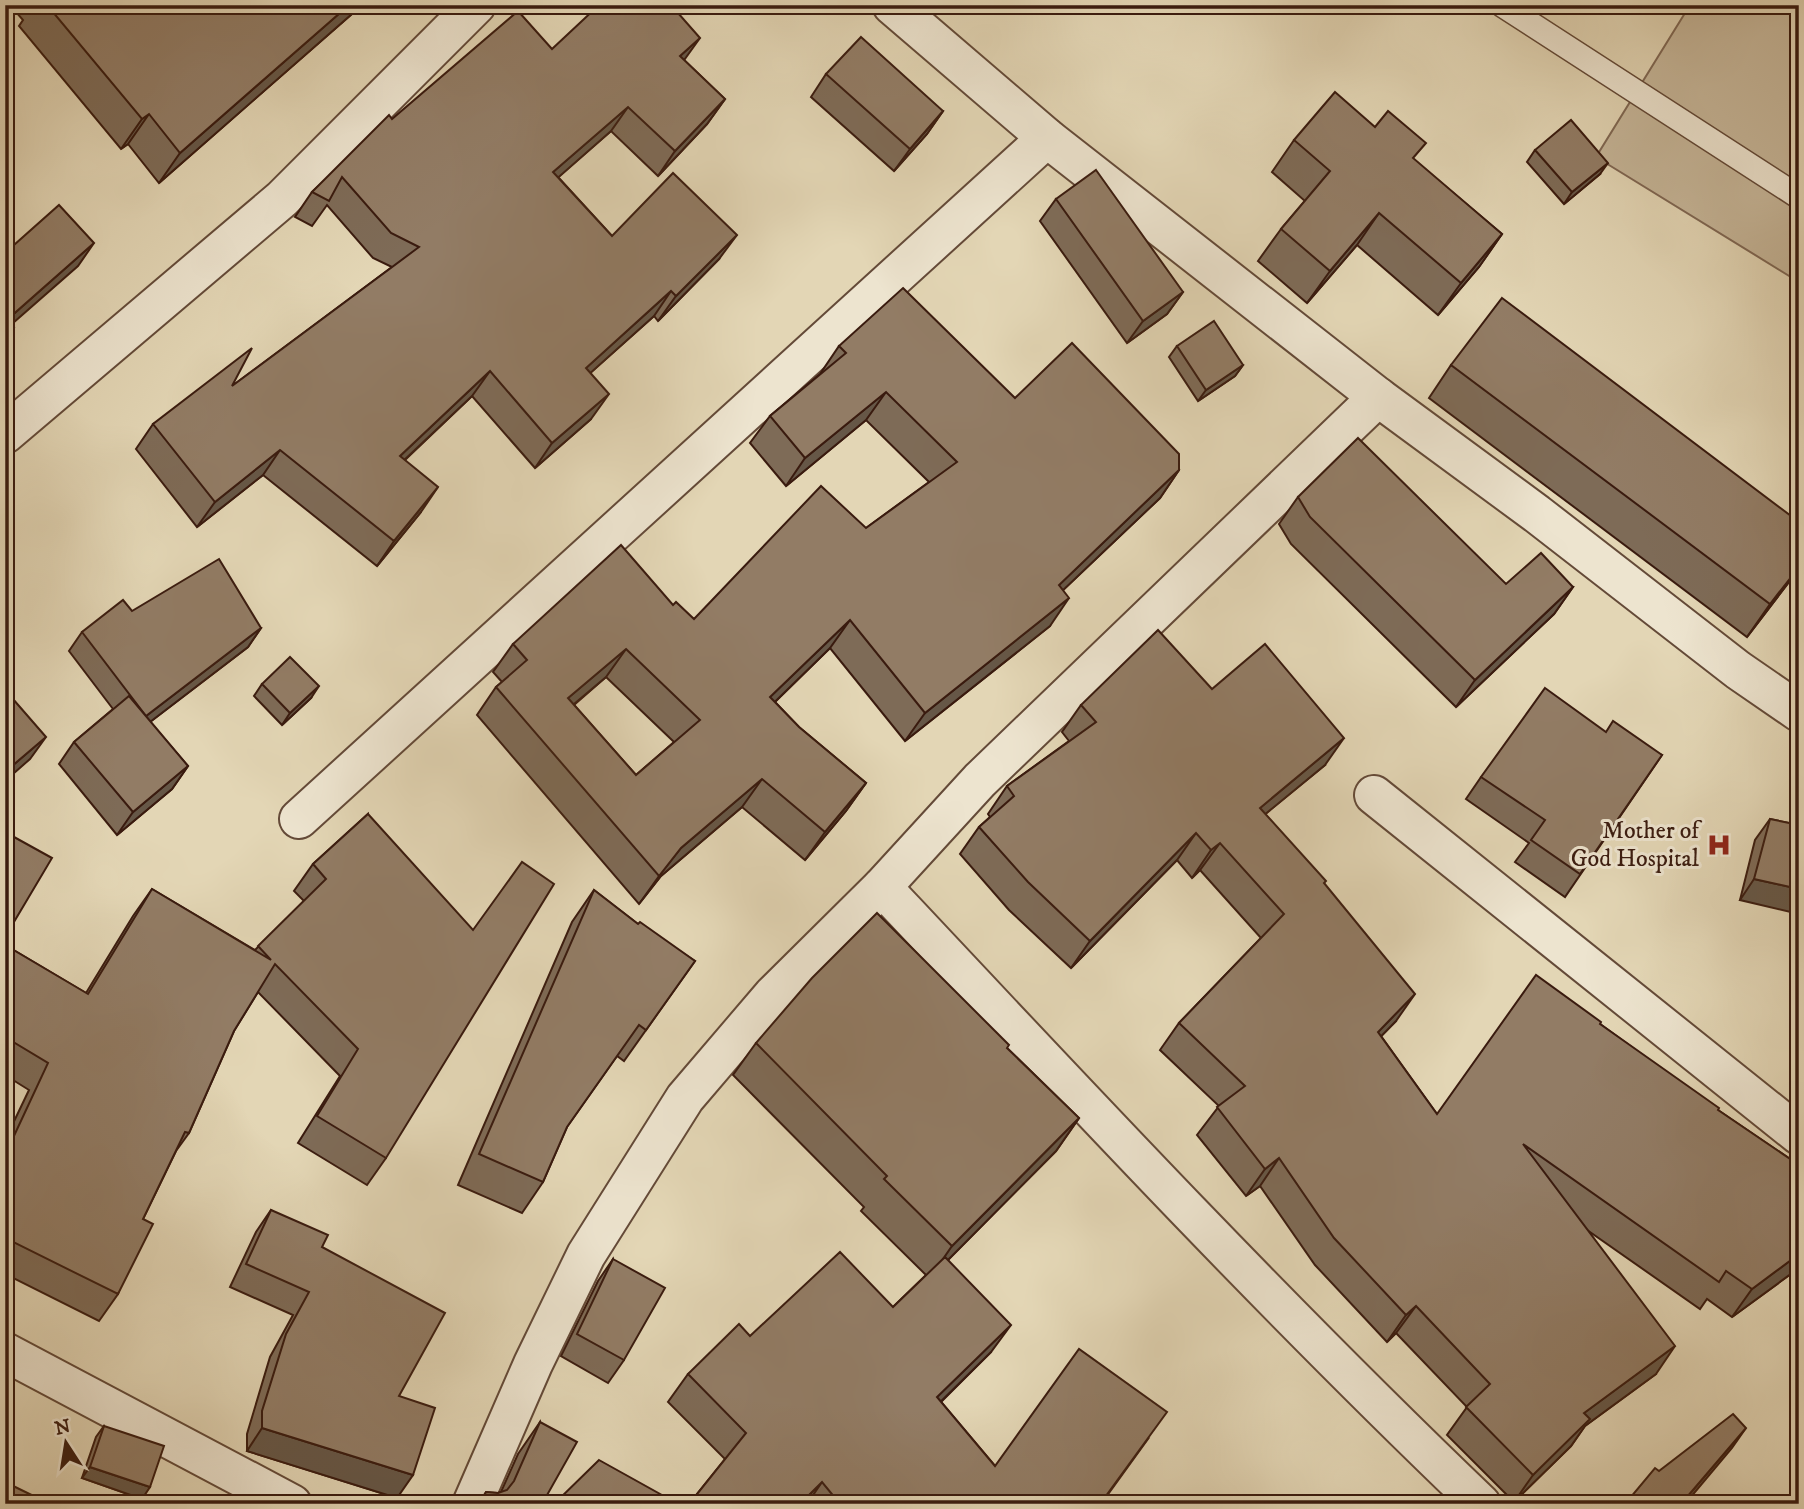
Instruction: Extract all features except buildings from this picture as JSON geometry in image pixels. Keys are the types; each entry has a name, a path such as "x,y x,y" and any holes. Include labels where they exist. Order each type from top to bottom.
{"street":[{"path":"5,434 282,199 476,5"},
{"path":"892,5 1047,138 1378,397 1537,514 1738,670 1799,712"},
{"path":"299,819 1047,138"},
{"path":"472,1504 533,1364 586,1255 685,1098 774,995 882,887 980,780 1378,397"},
{"path":"1374,795 1799,1135"},
{"path":"882,887 1119,1140 1388,1415 1482,1504"},
{"path":"5,1352 292,1504"}],"lane":[{"path":"1502,5 1799,197"}],"shaded area":[{"path":"1690,5 1799,5 1799,282 1596,157"}],"place":[{"name":"Mother of God Hospital","path":"1719,845"}]}
